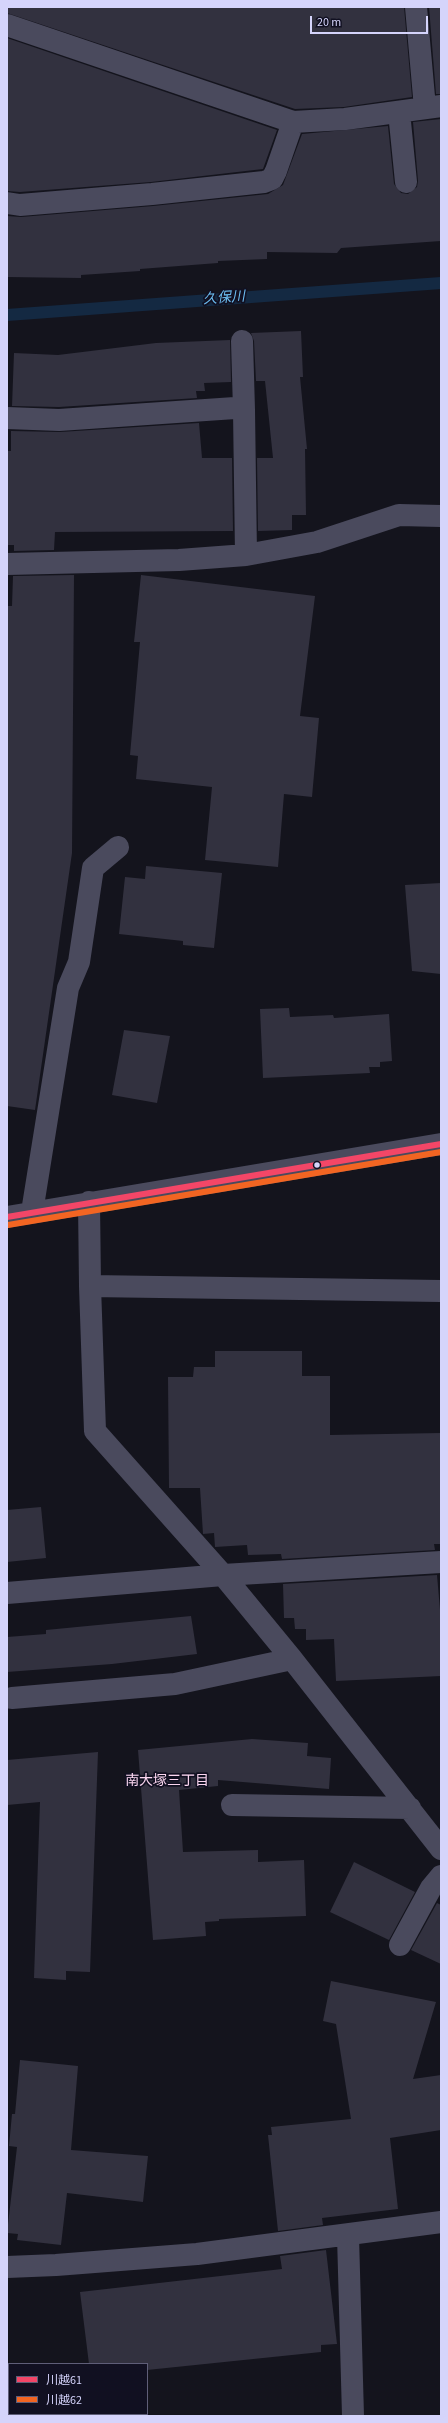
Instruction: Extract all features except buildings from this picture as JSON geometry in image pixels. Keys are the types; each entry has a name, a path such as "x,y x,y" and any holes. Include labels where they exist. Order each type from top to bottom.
{"street":[{"path":"7,25 293,122 345,119 433,107 416,7"},
{"path":"399,112 406,182"},
{"path":"7,203 20,205 152,194 264,182 272,179 276,171 293,122"},
{"path":"242,341 246,555"},
{"path":"7,418 58,420 235,408 244,410"},
{"path":"7,564 178,560 246,555 317,542 399,515 441,516"},
{"path":"32,1212 68,988 79,962 94,868 118,847"},
{"path":"7,1217 441,1144"},
{"path":"89,1202 90,1286 95,1431 223,1575 292,1659 441,1849"},
{"path":"90,1286 441,1291"},
{"path":"7,1593 223,1575 441,1562"},
{"path":"12,1698 175,1684 292,1659"},
{"path":"232,1805 410,1808"},
{"path":"400,1945 431,1888 441,1876"},
{"path":"7,2267 56,2265 197,2254 348,2236 441,2222"},
{"path":"348,2236 353,2416"}],"waterway":[{"name":"久保川","path":"7,315 441,283"}],"transit line":[{"name":"川越61","path":"7,1217 441,1144"},
{"name":"川越62","path":"8,1225 441,1152"}],"district":[{"name":"南大塚三丁目","path":"167,1782"}]}
